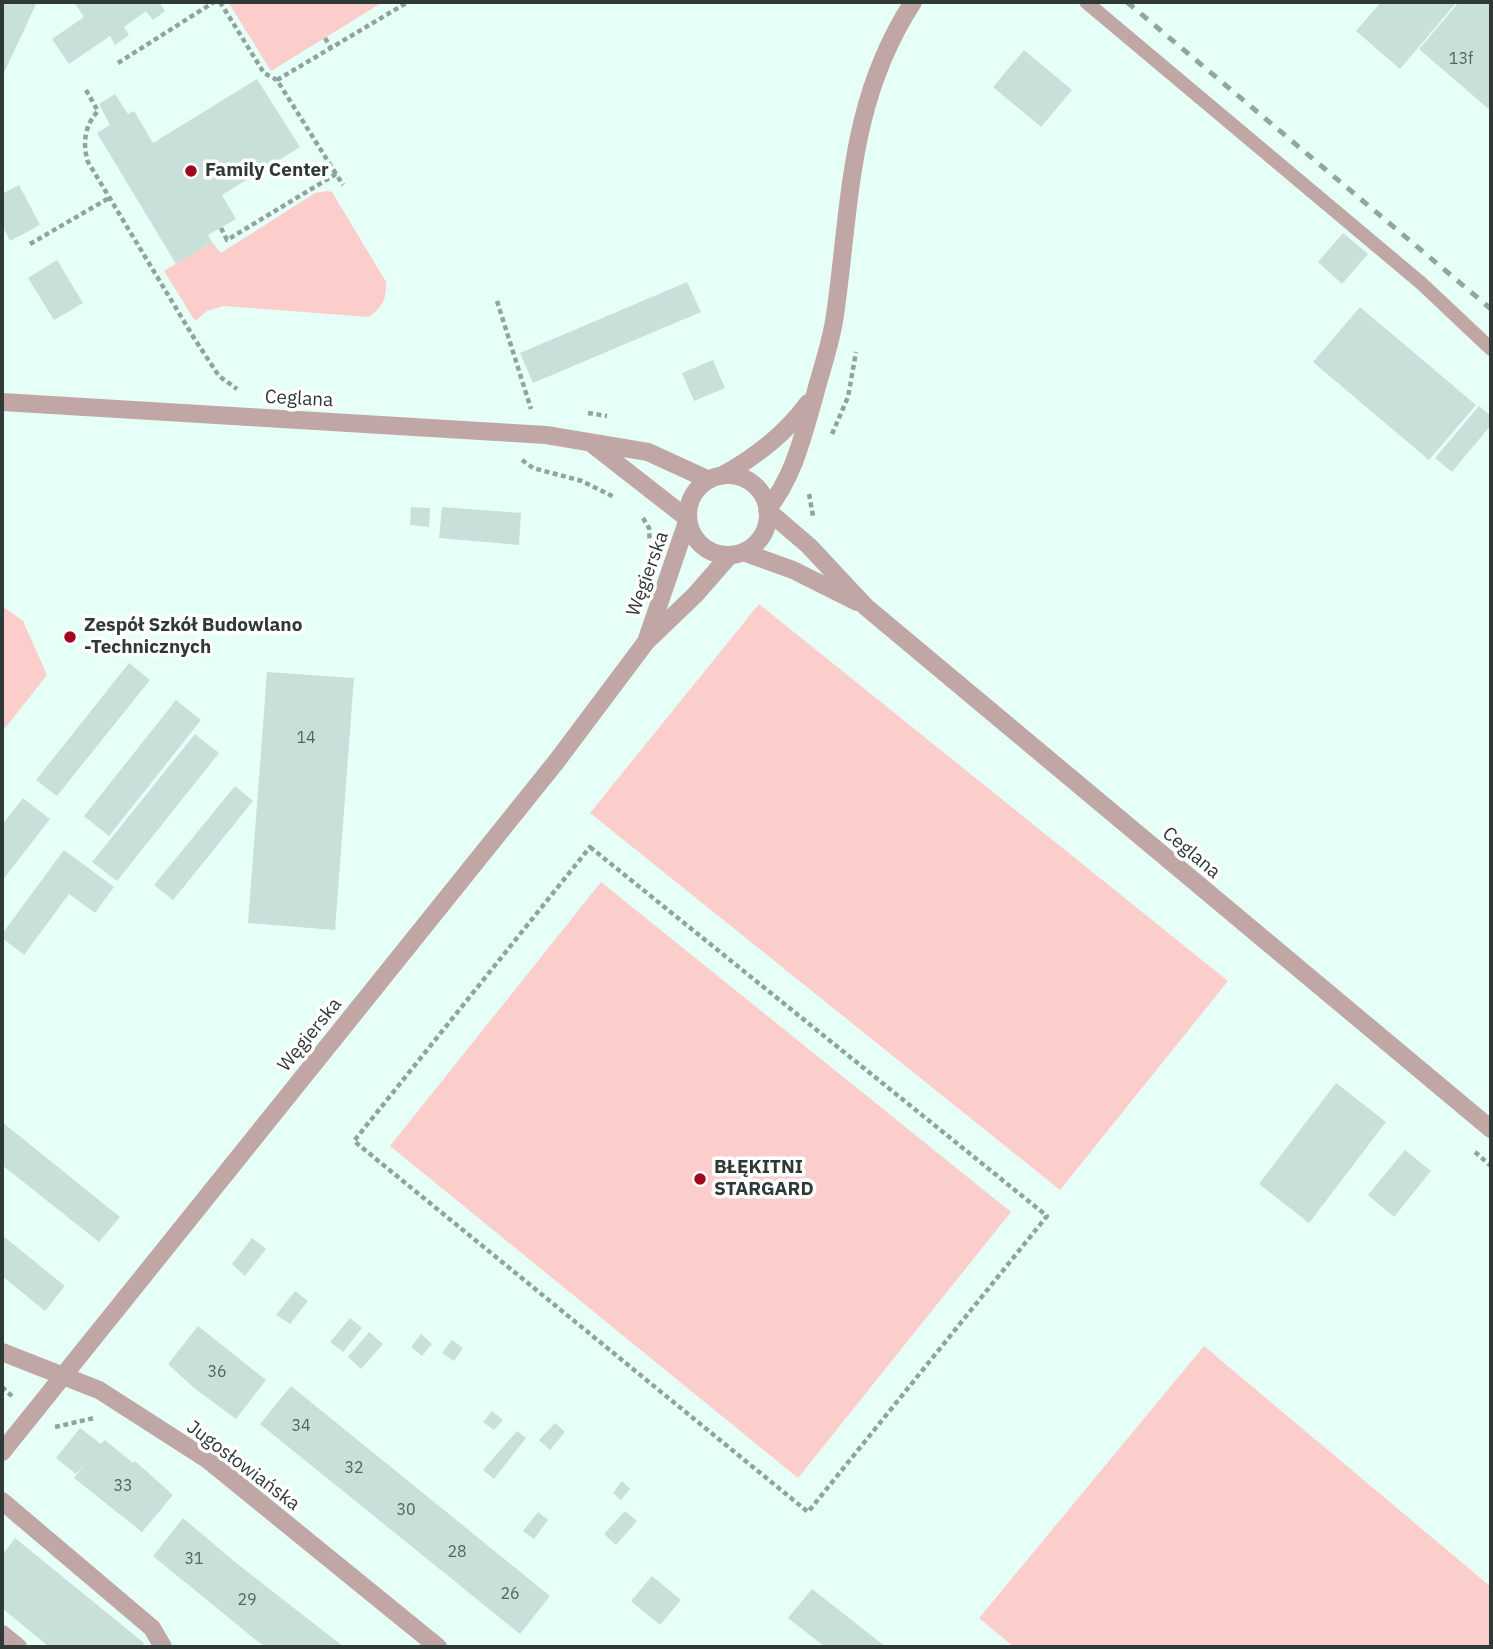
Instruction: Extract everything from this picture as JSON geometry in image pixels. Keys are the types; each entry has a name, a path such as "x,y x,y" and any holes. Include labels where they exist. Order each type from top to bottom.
{"street":[{"path":"814,394 799,416 771,441 745,463 715,478 693,497 688,519 692,534 702,546 715,553 736,554 762,536 767,510 780,493 797,459 814,394 828,357 835,317 846,201 856,143 873,83 913,2"},
{"name":"Ceglana","path":"2,402 546,435 648,452 715,478"},
{"name":"Ceglana","path":"592,444 688,519"},
{"path":"715,478 734,476 756,487 767,510"},
{"name":"Ceglana","path":"767,510 810,546 866,607 1491,1129"},
{"name":"Węgierska","path":"646,642 688,519"},
{"name":"Ceglana","path":"736,554 793,570 866,607"},
{"name":"Węgierska","path":"2,1452 556,762 646,642 736,554"},
{"name":"Jugosłowiańska","path":"2,1352 99,1390 208,1460 438,1647"},
{"path":"2,1501 152,1628 163,1647"},
{"path":"2,1634 18,1647"}],"lane":[{"path":"1086,2 1421,283 1491,349"}],"path":[{"path":"118,63 214,2"},
{"path":"220,2 264,73 277,80 343,184"},
{"path":"277,80 408,2"},
{"path":"325,37 331,48"},
{"path":"86,90 98,111 90,120 85,151 109,198 219,376 237,389 247,392"},
{"path":"221,228 227,240 336,174"},
{"path":"30,244 109,198"},
{"path":"497,301 531,409"},
{"path":"831,437 848,397 857,345"},
{"path":"517,408 544,410"},
{"path":"579,412 613,418"},
{"path":"518,457 533,468 582,481 623,501"},
{"path":"810,487 810,505 817,524"},
{"path":"640,513 650,539 647,564 667,577"},
{"path":"590,847 1048,1216 808,1511 354,1142 590,847"},
{"path":"51,1428 85,1418 106,1418 116,1422 127,1410"}],"shaded area":[{"path":"228,2 383,2 271,71"},
{"path":"332,192 386,282 386,293 377,310 369,317 224,306 207,311 195,321 164,271 212,242 221,253 315,193"},
{"path":"759,604 1228,981 1060,1190 590,813"},
{"path":"2,606 23,621 47,675 2,732"},
{"name":"BŁĘKITNI STARGARD","path":"601,882 1011,1212 798,1478 390,1146"},
{"path":"1204,1346 1491,1587 1491,1647 1014,1647 979,1618"}],"building":[{"path":"2,2 37,2 2,77"},
{"path":"74,2 159,2 165,11 153,20 146,11 124,27 129,35 115,45 110,36 69,64 52,39 84,17"},
{"path":"1381,2 1457,2 1400,69 1356,31"},
{"path":"1459,2 1491,2 1491,111 1419,49"},
{"path":"1024,50 1072,90 1041,127 993,87"},
{"name":"Family Center","path":"257,79 300,147 222,195 236,219 208,235 212,242 176,264 97,133 110,125 99,104 115,94 128,114 134,111 153,143"},
{"path":"19,185 40,225 10,241 2,225 2,194"},
{"path":"1343,233 1368,254 1342,284 1318,262"},
{"path":"57,260 83,303 54,320 28,278"},
{"path":"687,282 701,312 533,383 520,353"},
{"path":"1360,307 1476,405 1429,460 1313,362"},
{"path":"713,360 725,388 694,401 682,373"},
{"path":"1479,406 1491,416 1491,425 1452,472 1435,458"},
{"path":"411,507 430,508 429,527 410,525"},
{"path":"442,507 521,513 519,545 439,538"},
{"path":"129,663 150,680 57,796 36,780"},
{"path":"267,672 354,678 335,930 248,923"},
{"path":"176,700 201,720 109,836 84,816"},
{"path":"195,734 219,753 117,881 92,862"},
{"path":"235,786 253,801 173,900 154,885"},
{"path":"23,798 50,819 2,881 2,825"},
{"path":"64,850 114,887 95,913 69,894 24,955 2,938 2,934"},
{"path":"1336,1083 1386,1122 1309,1223 1259,1184"},
{"path":"2,1122 120,1217 99,1242 2,1165"},
{"path":"1405,1150 1431,1171 1394,1217 1368,1195"},
{"path":"2,1235 65,1286 45,1311 2,1276"},
{"path":"252,1238 266,1249 245,1276 232,1264"},
{"path":"295,1291 308,1301 290,1324 276,1315"},
{"path":"350,1318 362,1328 343,1352 330,1342"},
{"path":"198,1326 266,1380 236,1419 194,1388 168,1364"},
{"path":"369,1332 383,1344 361,1369 348,1357"},
{"path":"421,1334 432,1344 422,1356 411,1347"},
{"path":"452,1340 463,1348 454,1361 442,1353"},
{"path":"291,1386 550,1596 520,1634 260,1424"},
{"path":"492,1411 503,1420 494,1430 483,1422"},
{"path":"555,1423 565,1432 550,1450 539,1440"},
{"path":"80,1428 101,1444 105,1440 133,1463 135,1461 173,1495 142,1532 74,1478 86,1463 76,1474 56,1458"},
{"path":"517,1431 526,1438 494,1479 483,1470"},
{"path":"622,1481 630,1489 621,1500 613,1493"},
{"path":"625,1511 637,1521 616,1545 604,1534"},
{"path":"538,1512 548,1520 534,1539 523,1531"},
{"path":"183,1518 344,1647 266,1647 257,1641 153,1556"},
{"path":"15,1538 144,1643 141,1647 49,1647 2,1608 2,1555"},
{"path":"652,1576 681,1600 660,1625 631,1601"},
{"path":"812,1589 886,1647 825,1647 788,1618"}],"railway":[{"path":"1127,2 1491,309"}],"place":[{"name":"Family Center","path":"191,171"},
{"name":"Zespół Szkół Budowlano -Technicznych","path":"70,637"},
{"name":"BŁĘKITNI STARGARD","path":"700,1179"}]}
